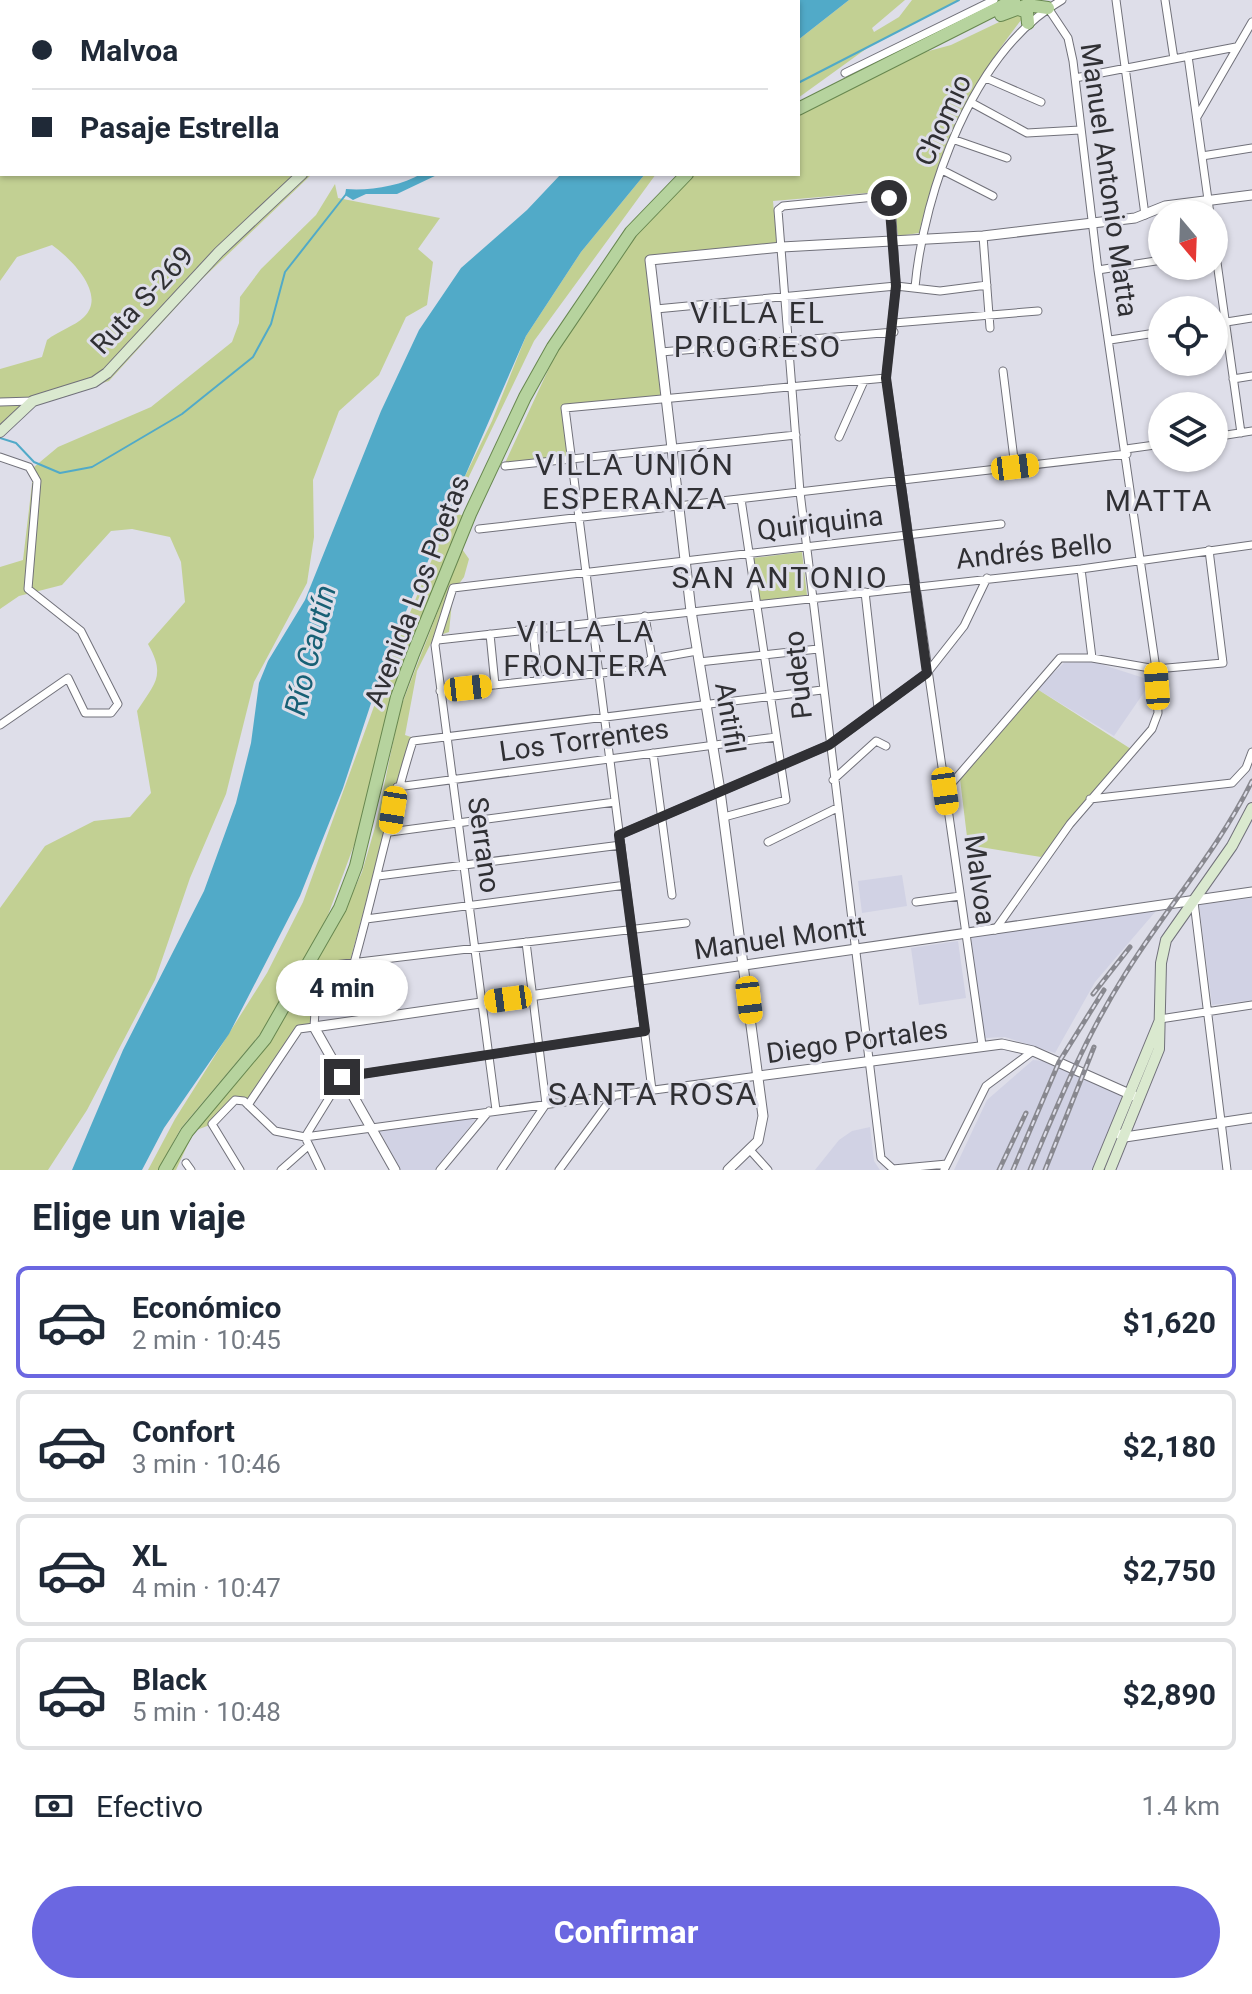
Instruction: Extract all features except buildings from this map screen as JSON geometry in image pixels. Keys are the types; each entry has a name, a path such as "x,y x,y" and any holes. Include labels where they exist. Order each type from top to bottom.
{"main road":[{"path":"1015,4 1027,12 1028,23"},
{"path":"800,108 913,50 945,42 1015,4 1048,8"},
{"name":"Ruta S-269","path":"0,432 33,401 103,377 219,252 300,176"},
{"name":"Avenida Los Poetas","path":"165,1170 187,1132 265,1039 340,908 360,852 397,697 470,514 525,397 560,336 631,232 685,176"},
{"path":"1113,1168 1159,1049 1164,947 1232,846 1252,808"},
{"path":"1098,1170 1160,1019"}],"street":[{"path":"845,73 994,0"},
{"name":"Chomio","path":"915,287 919,240 942,170 972,103 1007,45 1028,23 1062,0"},
{"path":"1116,0 1145,215"},
{"path":"1165,0 1174,59"},
{"name":"Manuel Antonio Matta","path":"995,930 1090,799 1155,723 1158,708 1156,669 1127,452 1098,270 1075,78 1068,38 1048,8"},
{"path":"1197,117 1252,22"},
{"path":"1075,78 1236,47"},
{"path":"1188,56 1208,200 1252,195"},
{"path":"986,78 1041,102"},
{"path":"972,103 1027,133 1080,130"},
{"path":"955,140 1007,158"},
{"path":"1202,156 1252,148"},
{"path":"942,170 993,196"},
{"name":"Pudeto","path":"889,198 783,206 778,210 806,547 882,1161 893,1169 946,1167"},
{"name":"Malvoa","path":"889,198 896,286 894,328 886,378 982,1045"},
{"path":"782,247 983,236 1148,214"},
{"path":"983,236 990,328"},
{"name":"Antifil","path":"750,1150 763,1128 758,1076 724,817 691,611 650,260 782,247"},
{"path":"1098,270 1148,262"},
{"path":"656,309 896,286 940,291 987,285"},
{"path":"661,352 789,341 1038,311"},
{"path":"1228,322 1252,318"},
{"path":"1110,340 1148,334"},
{"path":"1228,343 1241,433"},
{"path":"1003,371 1015,467"},
{"path":"1233,379 1252,376"},
{"path":"652,1090 641,980 619,835 565,408 886,378"},
{"path":"839,437 864,381"},
{"path":"0,402 33,401"},
{"path":"1228,435 1252,431"},
{"path":"505,466 796,435"},
{"path":"479,529 1015,467 1148,447"},
{"path":"0,457 29,467 37,481 28,589 81,631 118,704 111,713 85,713 68,678 0,725"},
{"path":"724,817 786,800 741,499"},
{"name":"Quiriquina","path":"453,588 1001,524"},
{"name":"Andrés Bello","path":"438,640 1081,569 1252,545"},
{"path":"945,791 1060,658 1092,658 1156,669 1223,663 1209,550"},
{"path":"1081,569 1092,658"},
{"path":"619,835 829,745 927,673 964,626 987,578"},
{"name":"Serrano","path":"453,588 435,645 489,1054 492,1111"},
{"path":"865,592 878,708"},
{"path":"645,616 652,659"},
{"path":"533,629 538,680"},
{"path":"490,634 495,685"},
{"path":"699,662 818,649"},
{"path":"440,691 629,670 652,659 697,651"},
{"path":"354,963 390,832 397,787 413,741 822,690"},
{"name":"Los Torrentes","path":"397,787 776,737"},
{"path":"833,780 876,741 886,746"},
{"path":"1090,799 1232,783 1246,768 1252,752"},
{"path":"653,753 672,895"},
{"path":"390,832 615,802"},
{"path":"768,842 837,808"},
{"path":"378,876 621,845"},
{"path":"366,919 626,885"},
{"name":"Manuel Montt","path":"314,1027 1252,892"},
{"path":"916,902 960,896"},
{"path":"1193,900 1227,1170"},
{"path":"334,965 686,923"},
{"path":"501,1170 546,1104 526,942"},
{"path":"317,982 314,1027 395,1170"},
{"path":"1160,1019 1252,1005"},
{"path":"240,1170 214,1128 213,1119 231,1101 240,1099 248,1105 299,1029 314,1027"},
{"path":"321,1170 307,1147 305,1137 342,1077 645,1031"},
{"name":"Diego Portales","path":"248,1105 275,1131 305,1137 1002,1044 1033,1051 1140,1098"},
{"path":"946,1167 986,1086 1033,1051"},
{"path":"559,1170 614,1095"},
{"path":"440,1170 492,1111"},
{"path":"1113,1132 1125,1137 1252,1118"},
{"path":"281,1170 307,1147"},
{"path":"728,1170 750,1150 768,1170"}],"shaded area":[{"path":"1094,662 1147,679 1147,688 1114,736 1037,689 1064,663"},
{"path":"902,875 907,906 862,913 858,881"},
{"path":"1252,898 1252,1000 1212,1005 1199,905"},
{"path":"1156,911 1095,982 1055,1053 1005,1037 984,1038 971,936"},
{"path":"958,941 966,998 919,1005 911,948"},
{"path":"1033,1060 1046,1061 1123,1096 1092,1170 954,1170 987,1100"},
{"path":"478,1116 436,1170 401,1170 378,1128"},
{"path":"870,1127 874,1161 880,1170 815,1170 839,1140 852,1131"}],"green space":[{"path":"849,0 905,0 872,28 874,32 899,17 912,0 959,0 870,46 800,97 800,38"},
{"path":"1018,13 1022,19 987,68 959,120 936,176 919,233 898,236 891,191 773,201 777,244 649,257 664,395 563,407 570,455 505,463 556,353 634,234 686,179 690,176 800,176 800,111 914,55 951,45"},
{"path":"0,176 310,176 201,280 109,381 34,404 0,439 0,369 42,357 47,340 84,317 92,298 76,267 52,245 17,257 0,281"},
{"path":"643,176 655,176 534,341 452,512 464,516 398,675 360,829 328,915 277,1014 181,1128 158,1170 148,1170 175,1119 267,973 303,902 393,654 451,513 448,511 492,421 526,336 581,252"},
{"path":"335,184 338,198 440,218 418,249 433,262 427,305 406,317 379,375 339,411 313,480 314,537 307,583 254,682 226,794 190,878 155,980 87,1110 48,1170 0,1170 0,908 45,846 94,821 130,817 151,793 137,711 156,679 156,664 148,644 185,602 181,562 170,537 132,529 111,531 62,585 19,596 0,609 0,567 23,560 34,467 58,447 151,407 232,342 239,323 240,297 261,269 316,215"},
{"path":"462,549 469,559 464,577 453,592 449,632 434,637 417,671 405,735 411,737 350,961 329,964 329,969 321,970 321,978 314,978 311,1021 246,1104 240,1098 215,1123 194,1131 176,1170 172,1170 191,1132 281,1024 340,921 362,872 376,824 400,709"},
{"path":"802,552 807,595 758,601 753,558"},
{"path":"1037,689 1131,749 1041,857 968,845 960,779"}],"water":[{"path":"800,0 849,0 800,38"},
{"path":"417,176 435,176 397,194 366,194 353,200 345,195 346,189 385,187"},
{"name":"Río Cautín","path":"559,176 643,176 581,252 526,336 387,655 343,788 300,896 229,1034 164,1128 142,1170 72,1170 123,1050 204,891 236,803 251,743 259,683 268,661 305,600 381,411 419,330 461,268 527,210"}],"waterway":[{"path":"800,82 959,0"},
{"path":"0,438 16,443 34,462 60,473 92,467 182,414 253,357 271,324 285,272 347,193"}],"railway":[{"path":"1030,1170 1073,1071 1110,999 1223,832 1252,781"},
{"path":"1093,994 1130,947"},
{"path":"1013,1170 1059,1062 1104,990"},
{"path":"1045,1170 1094,1047"},
{"path":"999,1170 1026,1113"}],"district":[{"name":"VILLA EL PROGRESO","path":"758,329"},
{"name":"VILLA UNIÓN ESPERANZA","path":"635,481"},
{"name":"MATTA","path":"1159,500"},
{"name":"SAN ANTONIO","path":"780,577"},
{"name":"VILLA LA FRONTERA","path":"586,648"},
{"name":"SANTA ROSA","path":"653,1094"}],"route":[{"path":"342,1077 645,1031 641,980 619,835 829,745 927,673 886,378 894,332 896,286 889,198"}]}
